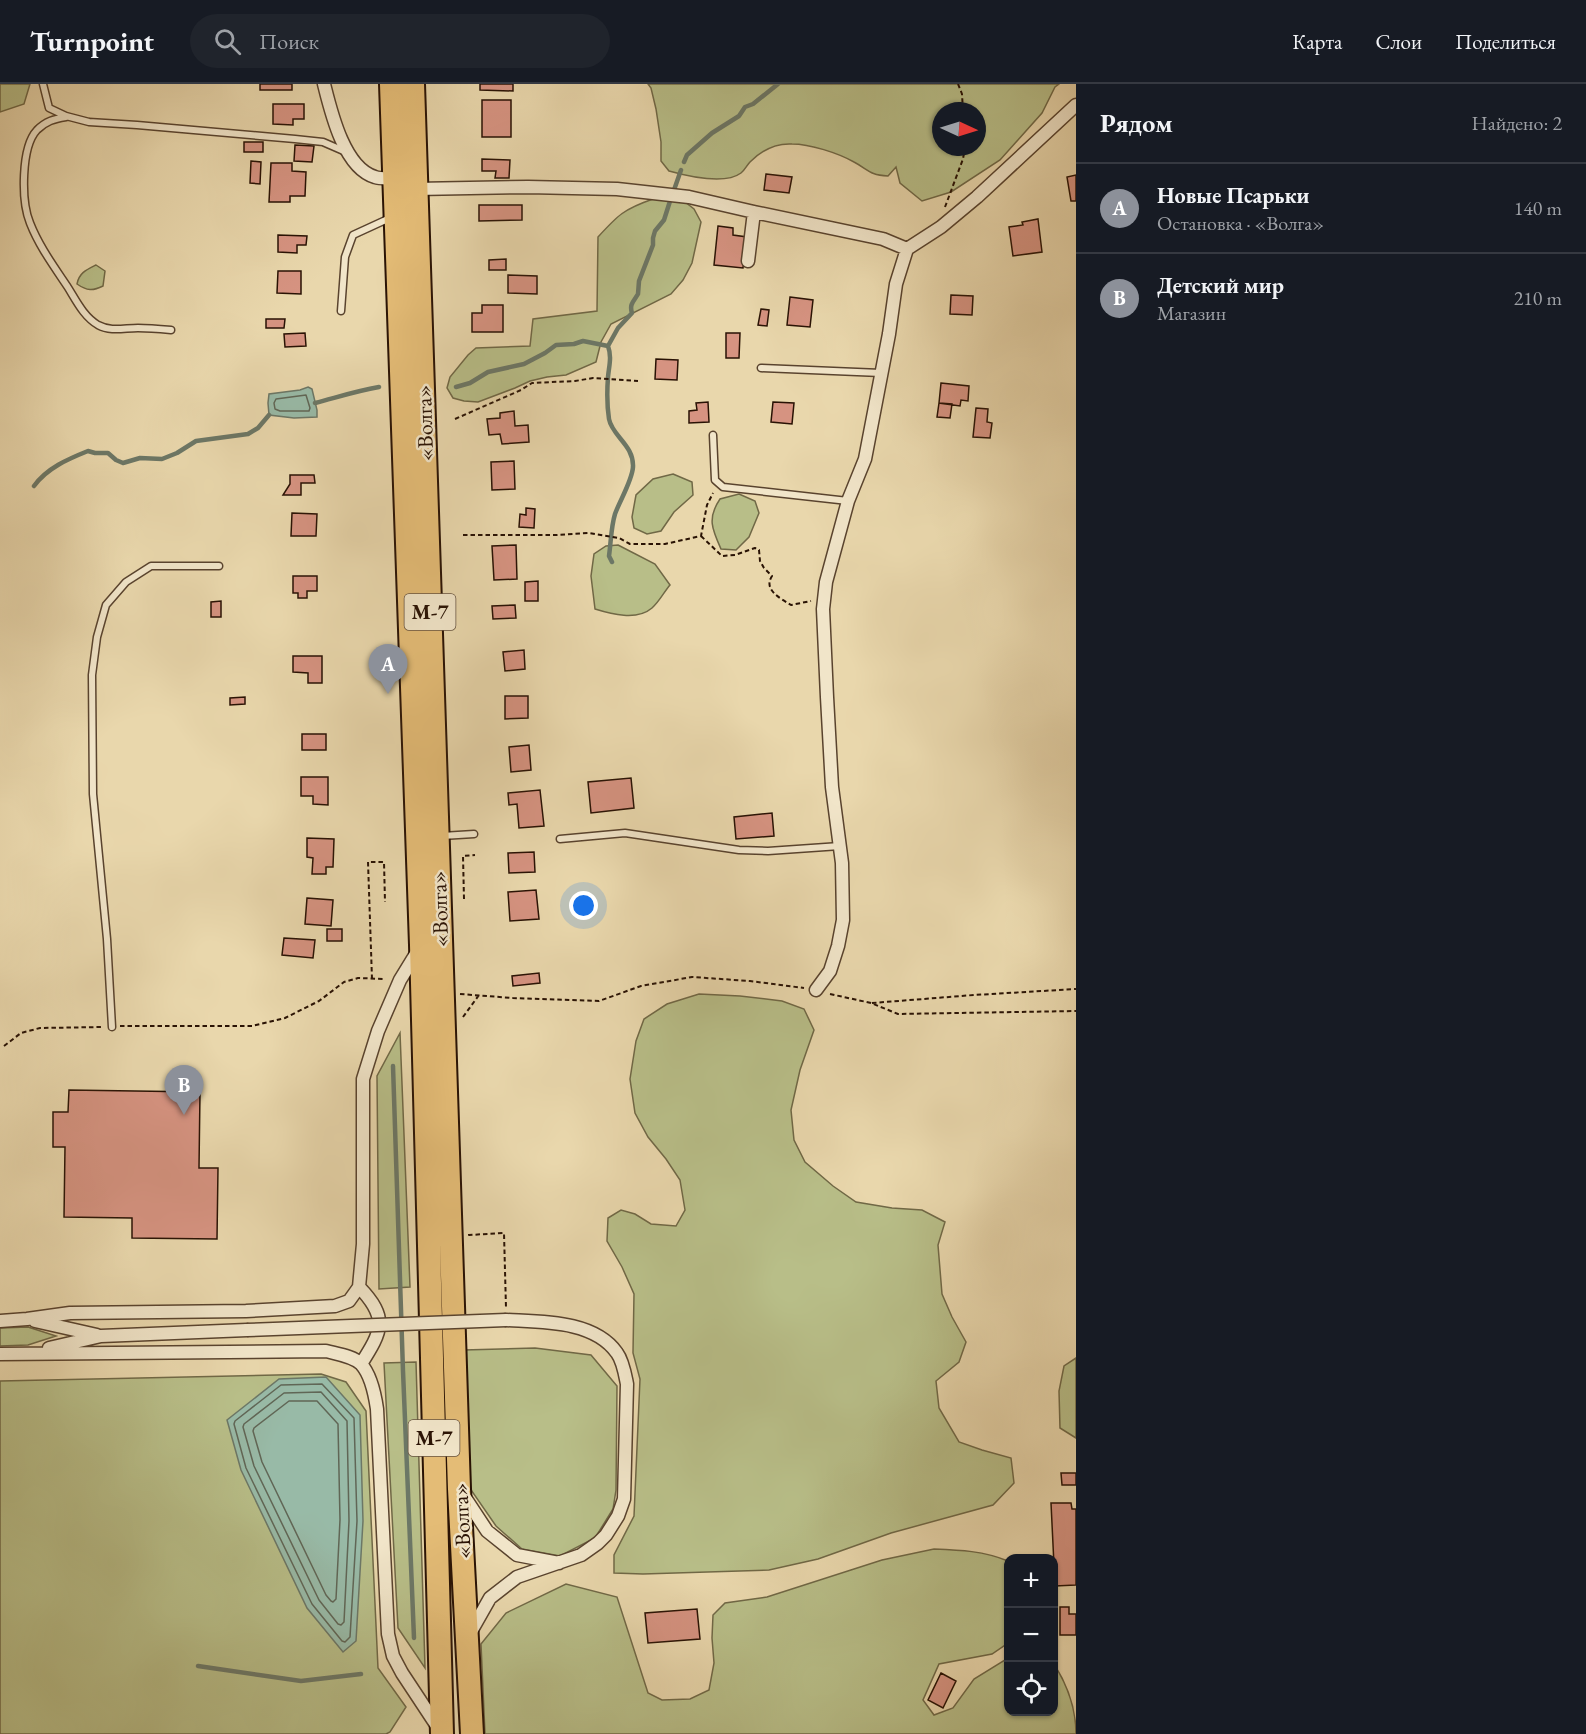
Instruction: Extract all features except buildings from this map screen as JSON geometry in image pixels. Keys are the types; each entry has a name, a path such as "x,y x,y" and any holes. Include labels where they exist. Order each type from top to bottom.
{"highway":[{"name":"«Волга»","path":"391,84 421,945 442,1734"},
{"name":"«Волга»","path":"413,84 459,1488 472,1734"}],"street":[{"path":"324,84 333,119 349,154 358,167 375,177 394,179"},
{"path":"816,990 830,971 843,920 842,863 832,787 826,688 824,599 832,555 848,501 865,459 889,334 896,284 907,249 943,224 993,182 1076,105"},
{"path":"416,189 528,187 617,189 689,197 883,239 907,249"},
{"path":"748,261 754,212"},
{"path":"0,1321 70,1313 246,1311 335,1306 349,1301 358,1287 363,1244 363,1079 378,1031 400,980 421,945"},
{"path":"358,1287 372,1300 380,1325 378,1337 361,1364"},
{"path":"28,1353 101,1336 506,1317 577,1327 601,1338 617,1353 627,1384 624,1499 618,1516 598,1543 581,1555 517,1577 490,1598 468,1638"},
{"path":"27,1319 101,1336"},
{"path":"0,1354 326,1351 345,1356 361,1364 373,1388 377,1409 388,1634 393,1656 402,1673 442,1734"},
{"path":"459,1488 487,1531 517,1555 561,1563"}],"lane":[{"path":"43,84 49,108 66,116 89,122 323,142 349,154"},
{"path":"66,116 51,119 36,131 28,148 24,176 24,203 29,222 43,250 82,311 98,325 113,330 138,328 171,330"},
{"path":"341,311 345,257 353,235 396,216"},
{"path":"761,368 881,373"},
{"path":"713,435 715,480 723,487 848,501"},
{"path":"112,1027 107,939 93,794 92,675 97,637 106,606 126,582 151,566 219,566"},
{"path":"560,839 625,832 739,850 768,851 840,846"},
{"path":"437,836 474,834"}],"path":[{"path":"958,84 962,102"},
{"path":"943,224 946,205 964,156"},
{"path":"455,419 532,383 593,378 638,381"},
{"path":"701,536 707,505 720,484"},
{"path":"463,535 589,533 619,538 630,544 665,544 701,536"},
{"path":"701,536 722,556 735,555 755,548 759,550 760,561 772,576 768,585 772,592 791,605 824,599"},
{"path":"464,899 463,856 475,855"},
{"path":"372,979 368,862 384,862 385,902"},
{"path":"442,994 599,1001 641,986 692,977 750,981 816,990 871,1003 898,1014 1076,1011"},
{"path":"4,1046 21,1033 40,1028 252,1026 285,1018 319,1001 344,982 358,978 400,980"},
{"path":"871,1003 1076,989"},
{"path":"504,1233 506,1317"}],"green space":[{"path":"0,84 30,84 24,104 0,112"},
{"path":"648,84 1059,84 1055,87 1042,113 1000,160 951,192 922,201 900,183 896,167 888,176 877,175 840,155 799,144 769,148 734,177 716,179 669,171 661,161 661,142 656,109"},
{"path":"653,199 685,202 694,209 701,222 692,263 683,280 671,294 611,324 601,342 596,362 566,375 530,381 478,402 453,398 447,388 450,377 476,348 530,346 533,319 597,311 598,237 622,214"},
{"path":"96,265 105,271 103,286 90,290 77,284 81,274"},
{"path":"673,474 692,482 693,495 674,512 661,531 647,534 634,528 632,517 636,495 653,479"},
{"path":"739,494 755,501 759,513 749,537 736,550 721,549 713,529 713,512 720,499"},
{"path":"618,545 655,564 670,585 655,606 646,612 624,615 595,609 591,576 594,554 606,546"},
{"path":"699,994 782,1001 804,1009 814,1030 800,1070 791,1110 794,1140 805,1162 856,1202 922,1210 945,1222 938,1245 942,1294 966,1342 959,1362 936,1381 939,1408 959,1442 1011,1458 1014,1483 993,1505 891,1533 818,1559 769,1570 614,1573 614,1555 634,1516 640,1379 633,1353 634,1294 607,1241 608,1218 621,1210 635,1214 651,1224 676,1226 685,1210 680,1180 648,1137 635,1113 630,1079 636,1041 644,1019 667,1004"},
{"path":"400,1033 410,1287 379,1289 377,1076"},
{"path":"28,1327 56,1336 28,1345 0,1346 0,1328"},
{"path":"535,1348 591,1355 617,1386 616,1490 613,1509 595,1538 560,1556 522,1549 496,1526 469,1487 464,1350"},
{"path":"1076,1358 1076,1438 1060,1428 1059,1391 1064,1366"},
{"path":"416,1362 425,1668 398,1628 384,1363"},
{"path":"321,1374 346,1382 366,1411 378,1668 406,1707 390,1732 386,1734 0,1734 0,1381"},
{"path":"934,1549 981,1553 1004,1560 1004,1646 992,1654 939,1664 923,1700 934,1715 953,1708 974,1679 1004,1660 1004,1716 1058,1716 1058,1672 1070,1697 1075,1715 1076,1734 485,1734 481,1644 506,1613 566,1584 617,1597 648,1693 662,1700 690,1699 709,1690 714,1663 713,1615 725,1603 767,1597 882,1560"}],"water":[{"path":"308,387 312,389 317,417 294,418 269,415 269,394"},
{"path":"326,1377 360,1415 363,1521 356,1641 343,1652 307,1608 241,1470 227,1420 279,1379"}],"waterway":[{"path":"684,162 687,155 712,133 739,116 745,107 753,104 778,84"},
{"path":"674,190 681,170"},
{"path":"608,346 618,328 632,313 632,305 638,294 639,281 653,245 655,231 664,220 671,198"},
{"path":"456,387 470,383 488,372 524,364 556,345 583,341 608,346 610,358 607,393 609,419 614,431 627,447 633,467 614,519 609,556 612,562"},
{"path":"315,403 379,387"},
{"path":"34,486 52,469 88,451 108,453 123,463 140,458 162,459 196,441 248,434 258,428 269,415"},
{"path":"393,1066 414,1638"},
{"path":"198,1666 301,1681 361,1674"}],"place":[{"name":"Новые Псарьки","path":"388,694"},
{"name":"Детский мир","path":"184,1115"}]}
